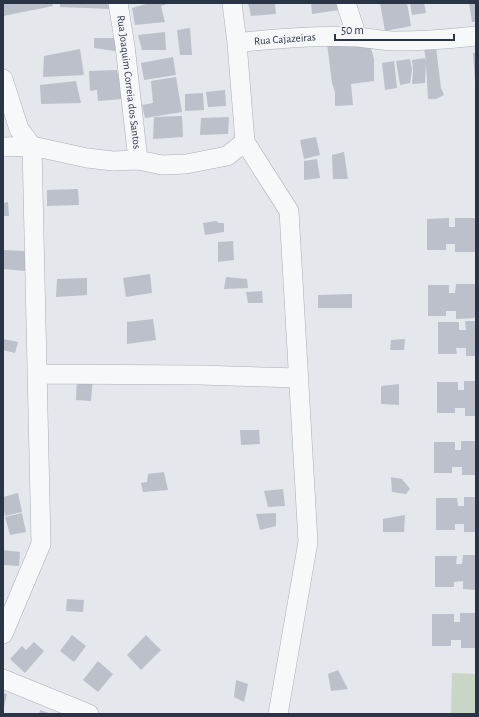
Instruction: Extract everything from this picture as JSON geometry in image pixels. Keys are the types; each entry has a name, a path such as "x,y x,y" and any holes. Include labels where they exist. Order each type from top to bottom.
{"street":[{"name":"Rua Joaquim Correia dos Santos","path":"118,3 125,46 138,160"},
{"path":"232,3 237,43 245,142 289,211 308,542 278,714"},
{"path":"346,3 357,38"},
{"name":"Rua Cajazeiras","path":"237,43 271,38 357,38 394,41 437,40 476,36"},
{"path":"3,634 41,544 32,146 19,129 4,90"},
{"path":"3,147 32,146 87,158 113,161 138,160 162,165 186,164 227,156 245,142"},
{"path":"37,374 199,375 298,378"},
{"path":"3,679 89,714"}],"green space":[{"path":"452,673 476,674 476,714 451,714"}],"building":[{"path":"3,3 52,3 53,6 3,16"},
{"path":"60,3 109,3 110,9 60,7"},
{"path":"150,3 170,3 161,6 165,22 135,25 132,8"},
{"path":"248,3 275,3 276,14 251,16"},
{"path":"311,3 337,3 339,10 312,14"},
{"path":"380,3 407,3 411,26 385,31"},
{"path":"410,3 424,3 426,13 412,15"},
{"path":"469,3 476,3 476,22 472,22"},
{"path":"190,28 192,55 180,55 177,30"},
{"path":"165,32 166,50 142,50 138,35"},
{"path":"94,38 118,38 115,51 94,48"},
{"path":"327,43 371,48 374,59 374,81 351,84 353,105 335,106 335,92 332,83"},
{"path":"436,47 441,88 444,95 436,99 428,99 426,63 425,83 412,84 412,60 425,58 426,61 424,48"},
{"path":"80,49 84,75 43,77 44,56"},
{"path":"473,53 476,53 476,82 475,82"},
{"path":"173,57 176,75 144,80 141,63"},
{"path":"410,59 412,70 410,83 400,85 396,61"},
{"path":"394,61 397,88 385,90 382,63"},
{"path":"117,70 123,99 98,101 97,90 90,91 89,71"},
{"path":"176,77 182,112 145,118 142,105 153,103 151,81"},
{"path":"76,81 81,103 41,104 40,85"},
{"path":"225,90 226,106 208,107 206,92"},
{"path":"203,93 204,110 185,111 185,94"},
{"path":"182,116 183,137 153,139 154,117"},
{"path":"229,117 228,134 200,135 201,118"},
{"path":"316,137 320,155 304,159 300,140"},
{"path":"344,152 348,179 333,179 332,155"},
{"path":"317,159 320,178 304,180 304,161"},
{"path":"78,189 79,205 47,206 47,190"},
{"path":"8,202 9,216 3,216 3,203"},
{"path":"449,218 449,227 455,227 455,218 475,218 475,252 455,252 455,244 446,244 446,250 427,250 427,219"},
{"path":"216,221 219,223 224,223 224,232 205,235 203,223"},
{"path":"233,241 234,260 218,262 218,242"},
{"path":"3,250 25,251 25,271 3,269"},
{"path":"150,274 152,293 126,297 123,278"},
{"path":"226,277 247,279 248,288 224,289"},
{"path":"87,278 87,295 56,297 57,279"},
{"path":"456,284 476,284 476,318 456,319 456,311 446,311 446,316 428,316 428,285 449,285 449,293 455,293"},
{"path":"262,291 263,303 248,303 246,292"},
{"path":"352,294 352,308 318,308 318,295"},
{"path":"153,319 156,340 127,344 127,322"},
{"path":"465,321 476,321 476,356 466,356 466,348 456,348 457,354 438,354 438,322 459,322 459,330 466,330"},
{"path":"3,339 18,342 15,353 3,350"},
{"path":"405,339 404,350 390,350 391,340"},
{"path":"77,377 93,378 91,401 76,400"},
{"path":"464,381 476,381 476,416 465,416 465,408 455,408 455,413 437,413 437,382 458,382 458,390 464,390"},
{"path":"399,384 399,405 381,404 381,386"},
{"path":"240,430 259,430 260,444 241,445"},
{"path":"461,441 476,441 476,475 462,475 462,467 452,467 452,473 434,473 434,442 455,442 455,450 461,450"},
{"path":"164,472 168,490 143,492 141,483 147,482 148,474"},
{"path":"391,477 402,479 410,489 406,494 392,492"},
{"path":"283,489 285,506 268,507 264,491"},
{"path":"18,493 22,512 5,516 3,497"},
{"path":"464,497 476,497 476,532 464,532 464,524 455,524 455,530 436,530 436,498 457,498 458,506 464,506"},
{"path":"22,513 26,532 10,535 5,517"},
{"path":"276,513 276,526 260,530 256,514"},
{"path":"405,515 404,532 383,532 383,519"},
{"path":"3,550 20,552 19,566 3,565"},
{"path":"463,555 476,555 476,590 463,589 463,581 454,582 454,587 435,587 435,556 457,556 456,564 462,564"},
{"path":"67,599 84,600 83,612 66,611"},
{"path":"460,613 476,613 476,648 461,648 461,640 451,640 451,646 432,646 432,614 454,614 454,622 460,622"},
{"path":"72,635 86,646 74,662 60,651"},
{"path":"146,635 161,650 141,670 127,655"},
{"path":"34,642 44,651 25,673 10,659 22,646 26,650"},
{"path":"98,661 113,674 98,692 83,680"},
{"path":"338,670 348,689 331,691 328,674"},
{"path":"236,680 248,684 244,702 234,697"},
{"path":"3,693 7,694 4,707 3,707"},
{"path":"40,710 52,714 39,714"}]}
